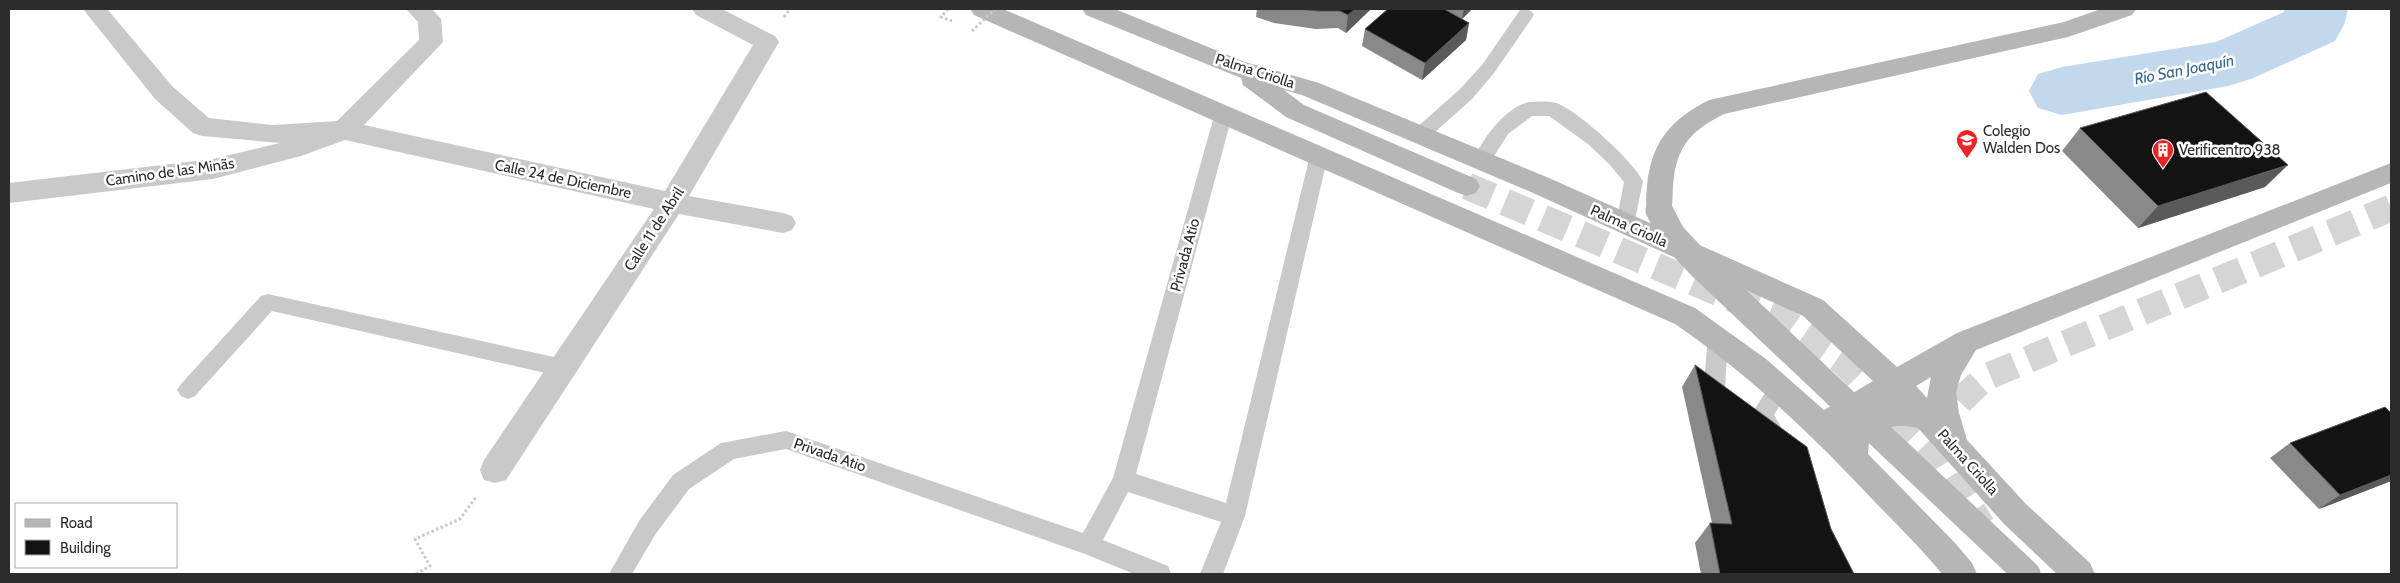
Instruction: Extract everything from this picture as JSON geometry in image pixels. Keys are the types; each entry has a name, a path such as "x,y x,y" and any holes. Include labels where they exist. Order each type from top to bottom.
{"main road":[{"name":"Palma Criolla","path":"1094,9 1237,68 1310,89 1626,224 1813,308 1896,384 2015,514 2079,574"},
{"path":"2027,574 1702,267 1672,235 1659,210 1658,185 1666,151 1678,132 1697,115 1718,106 2068,30 2124,9"},
{"path":"977,20 1319,155 1685,316 1718,336 1821,427 1961,574"},
{"path":"1237,68 1295,111 1467,186"},
{"path":"1821,427 1968,341 2391,173"},
{"path":"1954,447 1942,409 1941,386 1946,372 1968,341"},
{"path":"1854,460 1852,447 1855,435 1880,416 1900,412 1929,418"}],"street":[{"name":"Calle 24 de Diciembre","path":"94,9 164,93 202,127 273,134 344,130 672,203 783,223"},
{"name":"Camino de las Minãs","path":"9,193 213,169 301,147 344,130 431,42 429,19 417,9"},
{"name":"Calle 11 de Abril","path":"496,470 672,203 767,42 704,9"}],"lane":[{"path":"1420,135 1466,94 1488,69 1526,14"},
{"path":"1481,161 1502,130 1528,109 1553,109 1594,139 1617,160 1634,181 1626,224"},
{"name":"Privada Atio","path":"1088,545 1123,480 1223,116"},
{"path":"1212,574 1234,516 1319,155"},
{"path":"188,390 268,302 563,368"},
{"path":"1713,411 1718,336"},
{"path":"1779,388 1762,415 1788,455"},
{"name":"Privada Atio","path":"620,574 647,528 681,482 730,450 786,440 1088,545 1160,574"},
{"path":"1123,480 1234,516"}],"path":[{"path":"977,20 995,9"},
{"path":"416,574 430,566 415,538 460,519 496,470"}],"building":[{"path":"1298,9 1355,9 1348,15 1340,11"},
{"path":"1388,9 1444,9 1469,23 1425,63 1365,29"},
{"name":"Verificentro 938","path":"2206,92 2288,165 2158,206 2080,128"},
{"path":"1695,365 1807,447 1831,529 1854,574 1720,574 1710,523 1732,524"},
{"path":"2385,407 2391,413 2391,475 2340,495 2290,443"}],"waterway":[{"name":"Río San Joaquín","path":"2062,91 2228,63 2312,25 2316,9"}],"tunnel":[{"path":"1467,186 1783,320 1843,362 1942,462 1982,526"},
{"path":"1941,438 1943,429 1952,412 1964,397 1986,377 2391,208"}],"place":[{"name":"Colegio Walden Dos","path":"1967,159"},
{"name":"Verificentro 938","path":"2163,169"}]}
